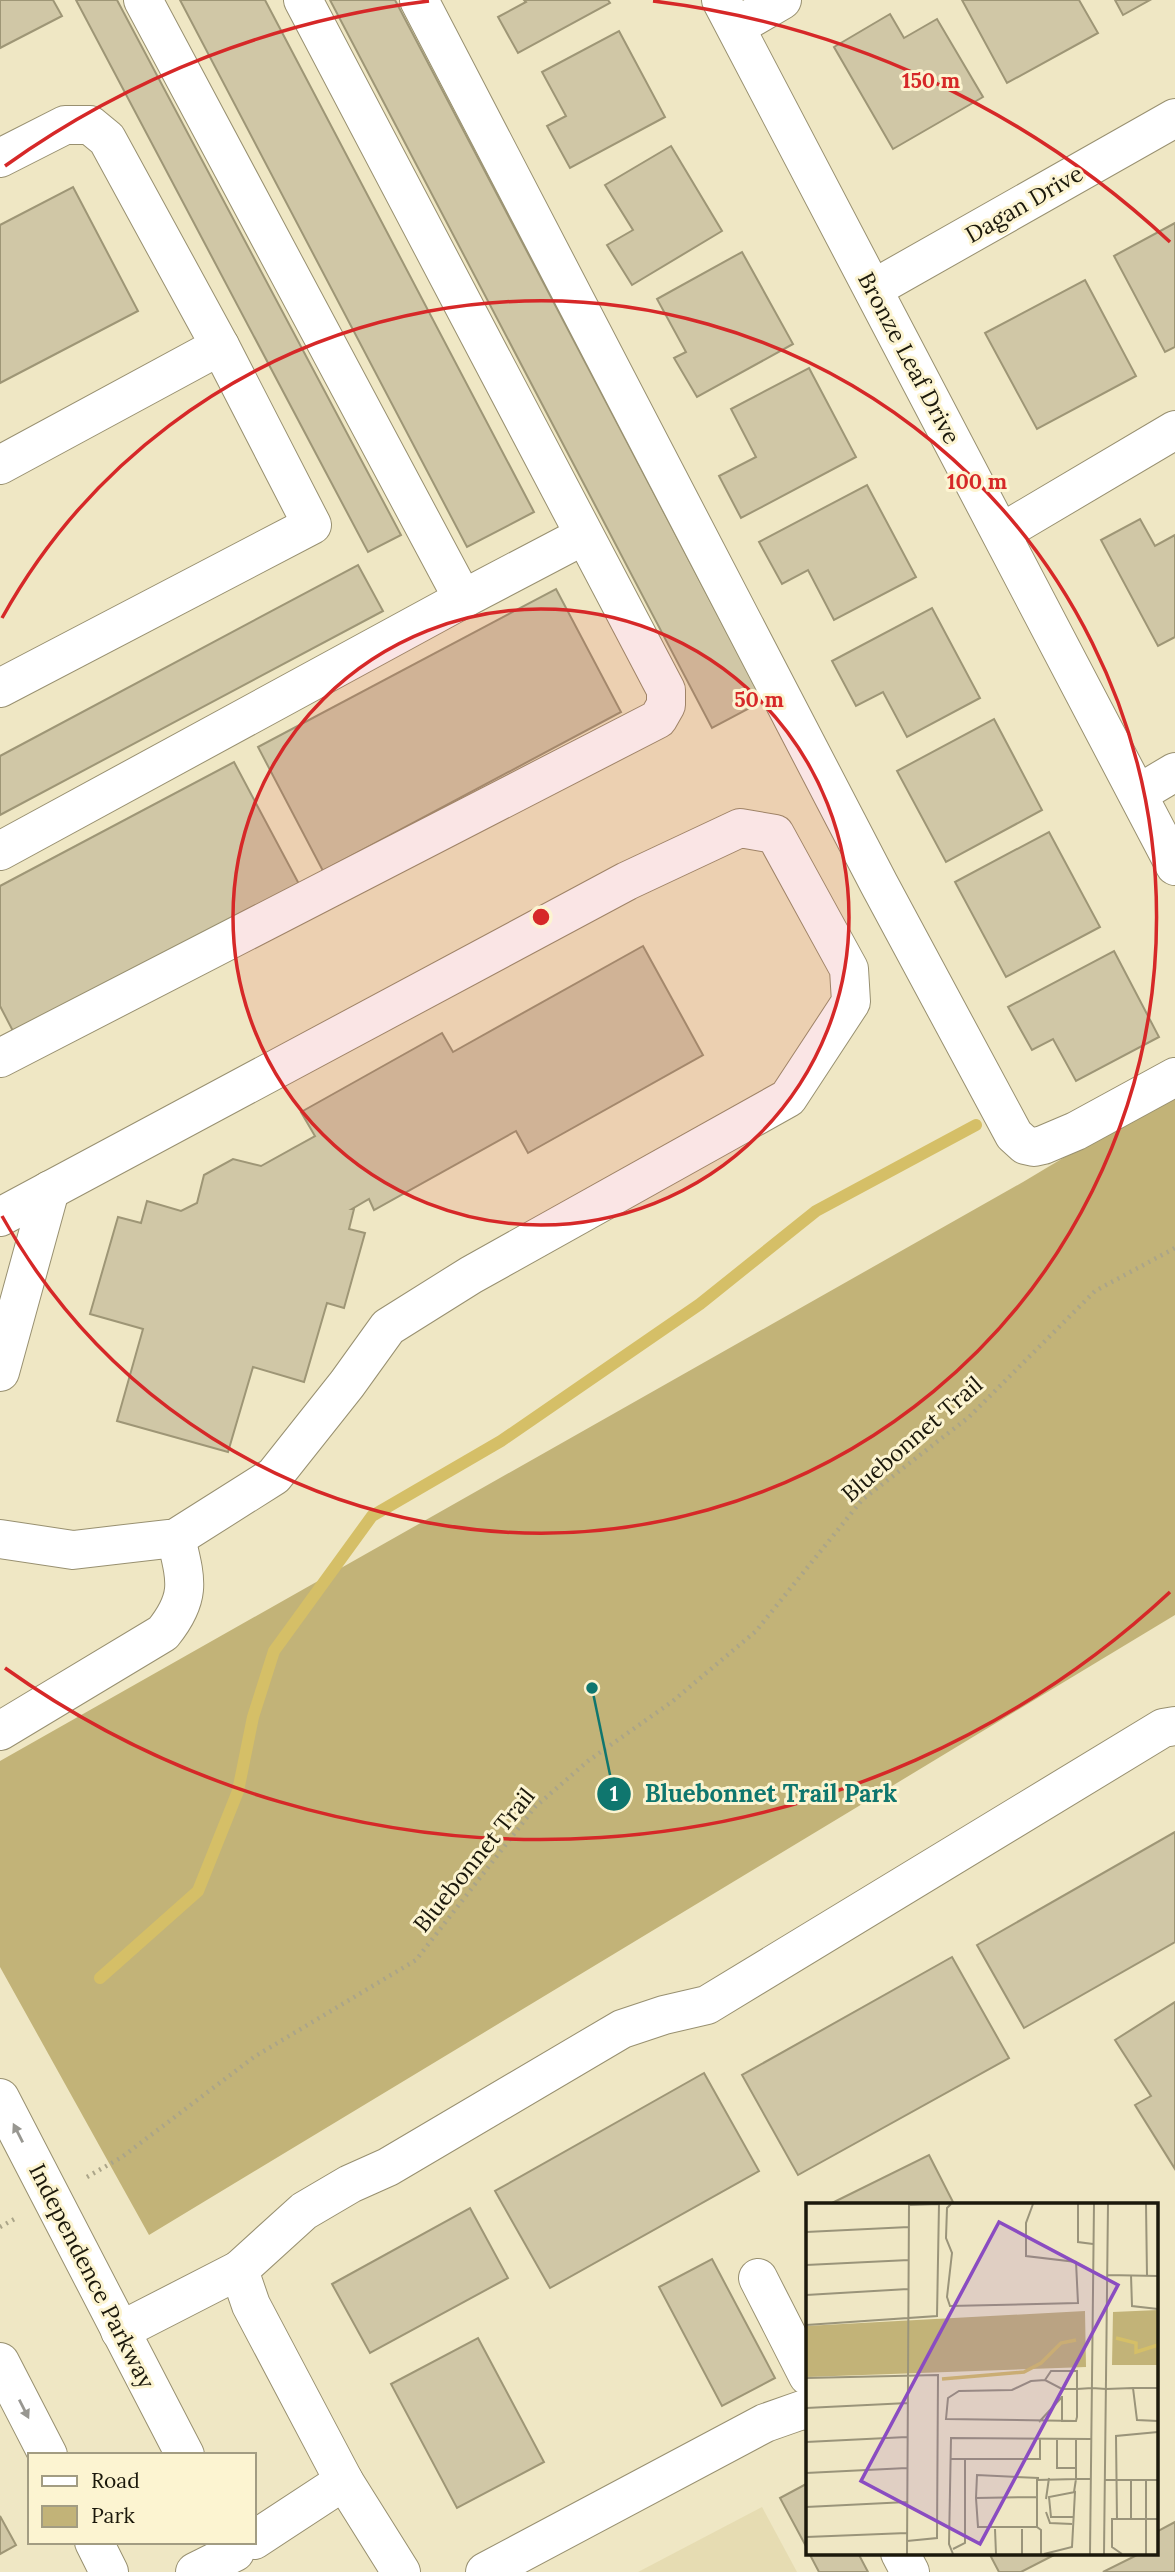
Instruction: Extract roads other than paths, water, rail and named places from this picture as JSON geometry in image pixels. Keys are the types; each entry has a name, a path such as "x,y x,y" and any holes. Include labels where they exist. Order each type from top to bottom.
{"street":[{"path":"143,0 463,599"},
{"path":"0,1058 658,719 666,705 666,690 303,0"},
{"path":"419,0 879,884 1014,1135 1025,1145 1043,1146 1175,1077"},
{"path":"728,13 782,0"},
{"name":"Bronze Leaf Drive","path":"728,13 1175,866"},
{"name":"Dagan Drive","path":"873,289 1175,118"},
{"path":"0,158 65,125 90,125 107,139 220,346 312,525 0,688"},
{"path":"0,465 220,346"},
{"path":"1001,533 1175,430"},
{"path":"0,850 583,536"},
{"path":"1138,794 1175,772"},
{"path":"0,1217 627,881 740,828 775,834 849,969 851,1002 788,1098 471,1275 388,1327 274,1476 176,1538 73,1550 1,1537"},
{"path":"0,1372 50,1190"},
{"path":"0,1731 163,1633 178,1615 186,1580 176,1538"},
{"path":"120,2330 239,2270 304,2211 350,2184 388,2167 622,2029 707,2005 1151,1735 1163,1728 1175,1726"},
{"name":"Independence Parkway","path":"0,2098 183,2453"},
{"path":"239,2270 251,2305 344,2481 401,2572"},
{"path":"758,2278 806,2374"},
{"path":"0,2362 47,2453"},
{"path":"485,2572 765,2423 802,2410 806,2412"},
{"path":"256,2541 344,2481"},
{"path":"95,2544 109,2572"},
{"path":"195,2572 243,2550"},
{"path":"901,2554 910,2572"}],"waterway":[{"path":"100,1978 198,1891 238,1791 253,1717 274,1651 372,1516 501,1441 700,1304 816,1211 976,1125"}],"place":[{"name":"Bluebonnet Trail Park","path":"592,1688"}]}
